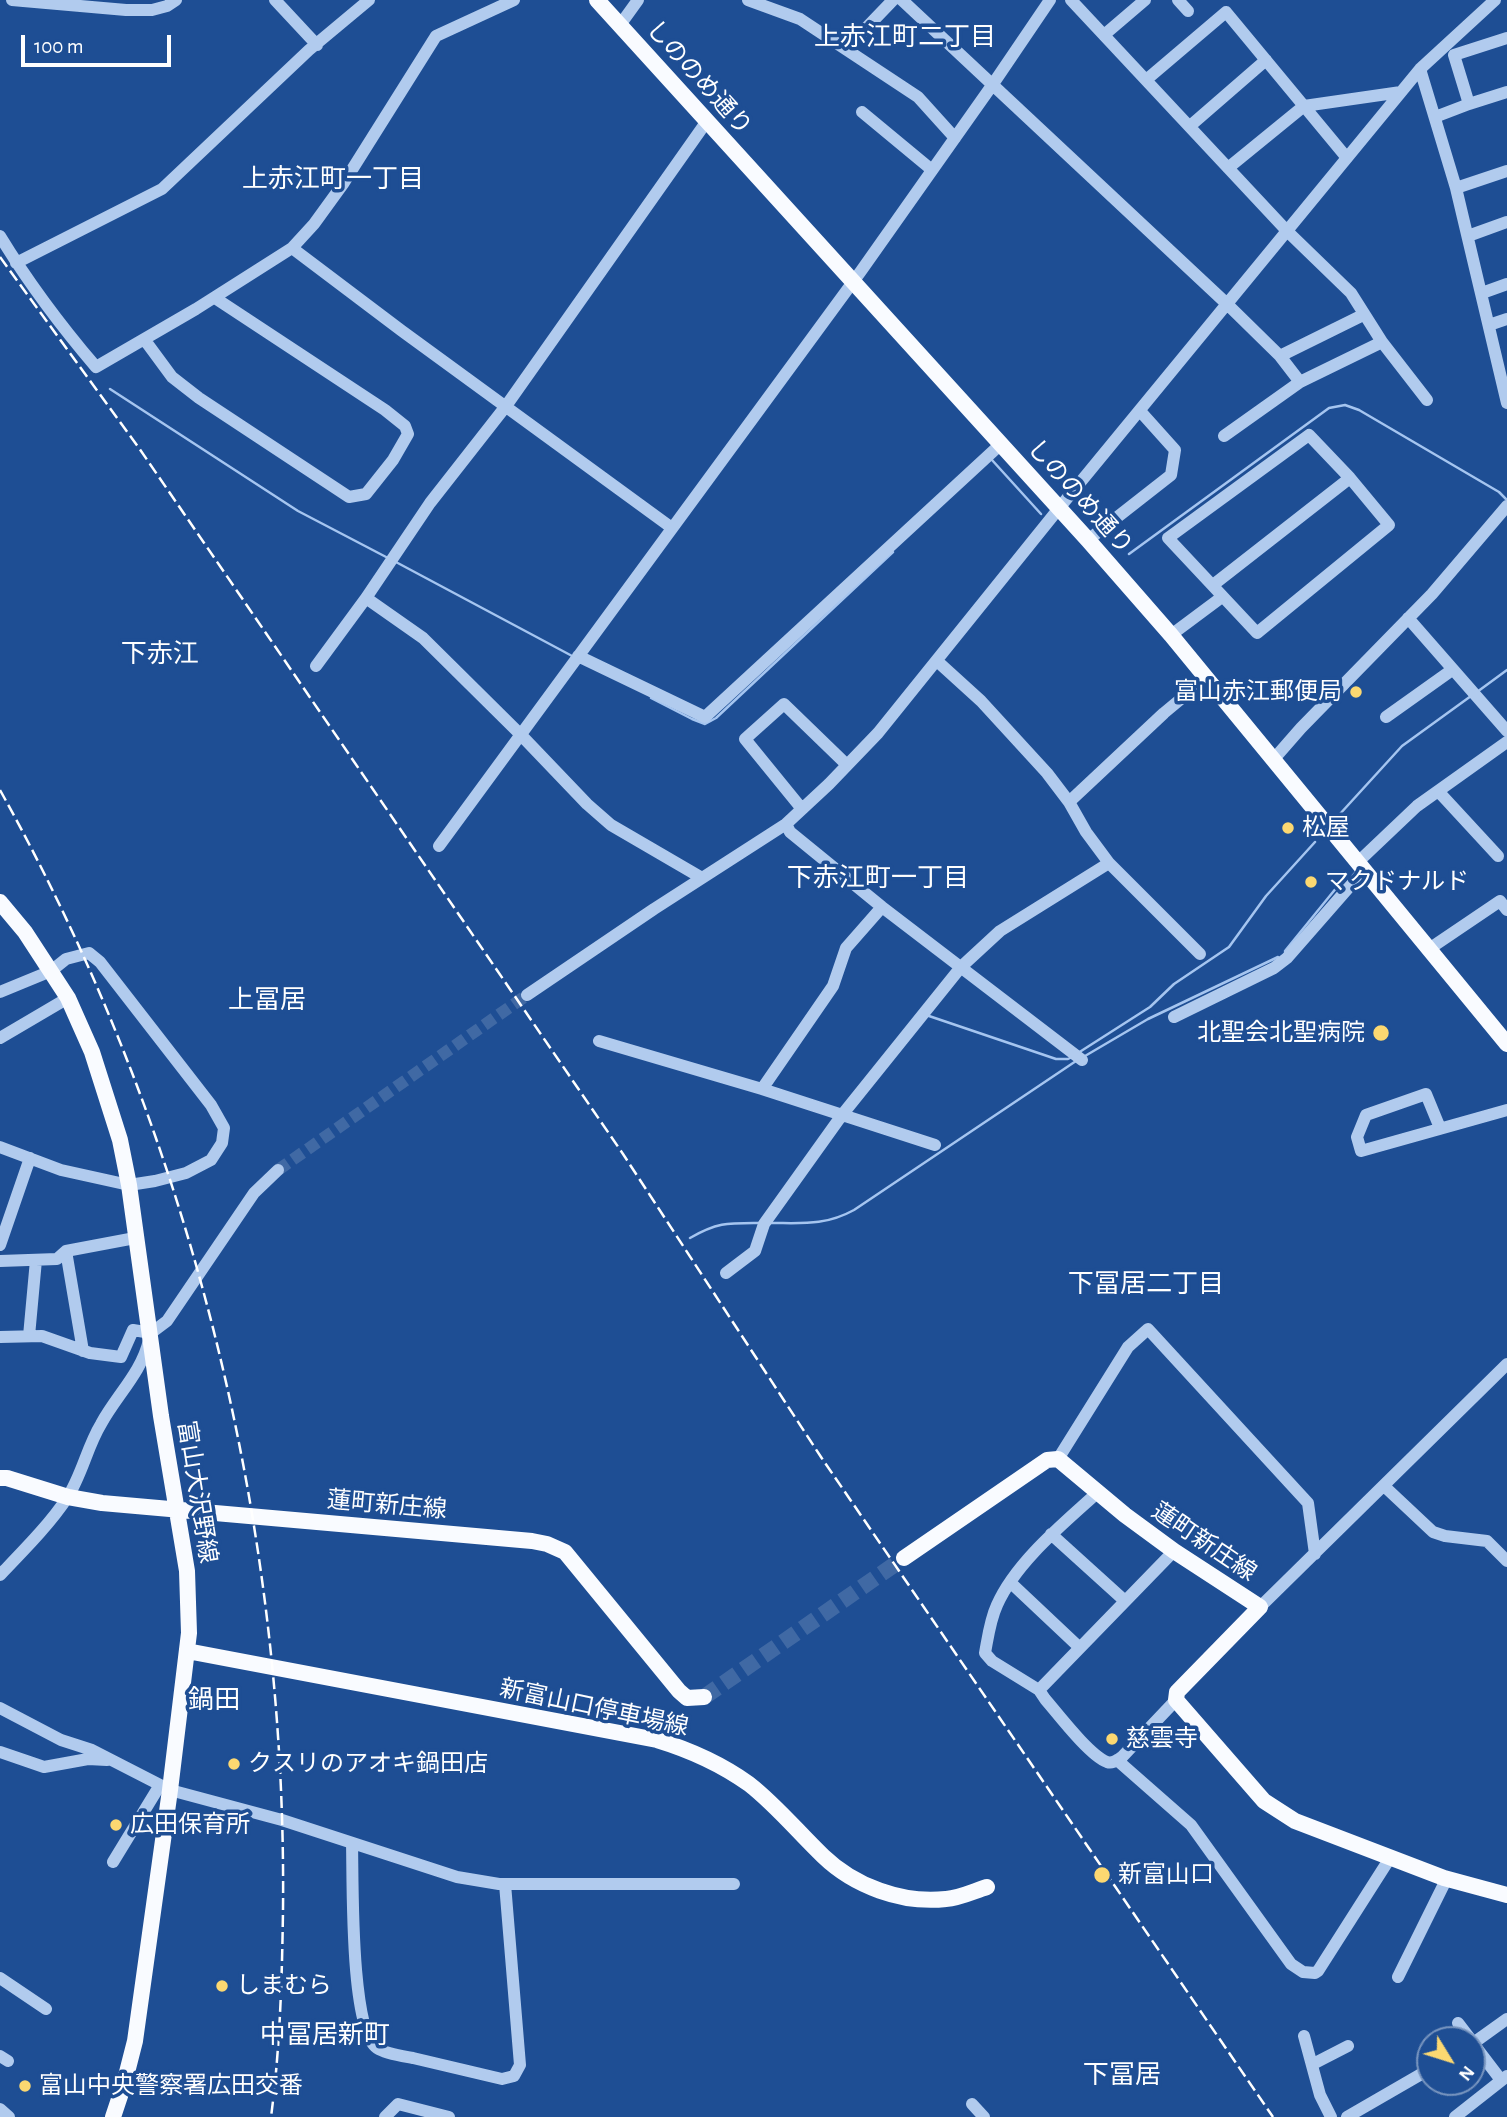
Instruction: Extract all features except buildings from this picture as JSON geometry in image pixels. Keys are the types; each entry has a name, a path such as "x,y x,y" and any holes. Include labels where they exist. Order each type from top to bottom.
{"main road":[{"name":"しののめ通り","path":"597,0 1060,507 1171,635 1507,1044"},
{"name":"富山大沢野線","path":"0,902 25,932 68,998 92,1052 120,1140 187,1571 190,1626 165,1787 135,2041 113,2117"},
{"name":"蓮町新庄線","path":"1058,1459 1097,1493 1174,1551 1260,1607 1177,1692 1176,1700"},
{"path":"904,1558 1047,1460 1058,1459"},
{"name":"蓮町新庄線","path":"0,1478 68,1497 102,1503 547,1544 565,1552 678,1691 687,1698 704,1697"},
{"name":"新富山口停車場線","path":"187,1651 657,1740 688,1749 750,1785 824,1858 852,1878 873,1888 899,1896 948,1899 988,1887"},
{"path":"1176,1700 1264,1801 1295,1821 1447,1878 1507,1895"}],"street":[{"path":"12,0 126,10 152,10 176,0"},
{"path":"275,0 317,45"},
{"path":"16,263 162,189 369,0"},
{"path":"0,236 16,263 96,367 215,298 292,248 314,224 343,184 436,36 513,0"},
{"path":"620,25 638,0"},
{"path":"748,0 800,19 846,49 918,97 955,138"},
{"path":"846,49 893,0"},
{"path":"902,0 1227,304 1280,356 1300,382"},
{"path":"439,846 853,280 993,85 1050,0"},
{"path":"1071,0 1287,231 1351,293 1382,342 1427,400"},
{"path":"1104,35 1145,0"},
{"path":"1178,0 1188,11"},
{"path":"527,995 786,824 847,765 878,733 1420,69 1495,0"},
{"path":"1146,80 1226,12 1347,158"},
{"path":"1469,104 1454,55 1507,38"},
{"path":"1190,126 1266,60"},
{"path":"1420,69 1456,188 1507,403"},
{"path":"1228,168 1304,106 1401,92"},
{"path":"1435,117 1507,92"},
{"path":"862,112 932,170"},
{"path":"316,666 430,503 506,406 707,121"},
{"path":"1456,188 1507,171"},
{"path":"1468,236 1507,222"},
{"path":"292,248 671,528"},
{"path":"1482,293 1507,284"},
{"path":"144,339 172,377 198,398 349,497 366,494 393,460 408,434 405,426 215,298"},
{"path":"1280,356 1363,315"},
{"path":"1489,325 1507,320"},
{"path":"1224,436 1300,382 1382,342"},
{"path":"1088,540 1171,475 1175,450 1140,411"},
{"path":"1309,435 1349,478 1389,525 1257,633 1168,538 1309,435"},
{"path":"578,656 705,717 1002,443"},
{"path":"1213,585 1349,478"},
{"path":"1273,760 1432,594 1507,507"},
{"path":"1171,635 1222,597"},
{"path":"366,598 423,638 611,825 702,878"},
{"path":"1408,618 1507,731"},
{"path":"937,661 1012,734 1047,773 1110,863 1200,954"},
{"path":"1386,717 1452,670"},
{"path":"1069,802 1164,713 1206,678"},
{"path":"802,809 745,739 784,704 847,765"},
{"path":"1174,1017 1274,968 1287,958 1361,866 1417,806 1507,742"},
{"path":"1438,792 1497,856"},
{"path":"786,824 790,832 882,907 1082,1060"},
{"path":"726,1273 755,1251 764,1224 842,1115 961,967 1000,931 1110,863"},
{"path":"1429,949 1500,901 1507,910"},
{"path":"762,1089 833,986 846,948 882,907"},
{"path":"0,992 51,971 66,959 89,953 100,962 211,1105 224,1128 222,1143 211,1160 186,1173 129,1185 61,1170 0,1147"},
{"path":"2,1031 68,998"},
{"path":"599,1041 762,1089 935,1145"},
{"path":"1440,1128 1426,1094 1366,1115 1357,1137 1361,1151 1507,1110"},
{"path":"0,1245 30,1158"},
{"path":"0,1575 68,1497 100,1424 147,1352 151,1333 167,1321 254,1193 278,1170"},
{"path":"0,1261 57,1259 66,1251 135,1238"},
{"path":"66,1251 83,1351"},
{"path":"29,1336 36,1260"},
{"path":"1058,1459 1128,1347 1148,1329 1308,1503 1315,1554"},
{"path":"0,1337 42,1336 83,1351 121,1357 133,1330 151,1333"},
{"path":"1260,1607 1507,1364"},
{"path":"1384,1486 1433,1532 1488,1541 1507,1560"},
{"path":"1097,1493 1051,1534 1011,1583 998,1604 985,1653 992,1661 1039,1690 1094,1753 1107,1762 1113,1763 1117,1760 1176,1700"},
{"path":"1051,1534 1125,1601"},
{"path":"1039,1690 1174,1551"},
{"path":"1011,1583 1080,1648"},
{"path":"0,1708 61,1740 92,1750 165,1787 282,1819 457,1878 505,1884 734,1884"},
{"path":"0,1752 44,1767 88,1759 110,1760"},
{"path":"1117,1760 1191,1825 1291,1964 1303,1972 1318,1971 1390,1858"},
{"path":"113,1862 165,1787"},
{"path":"352,1843 356,1966 362,2018 369,2041 378,2049 398,2055 502,2079 514,2076 520,2065 505,1884"},
{"path":"1398,1977 1447,1878"},
{"path":"0,1978 46,2009"},
{"path":"1486,2033 1507,2019"},
{"path":"1304,2036 1320,2095 1331,2117"},
{"path":"1312,2064 1349,2046"},
{"path":"1455,2117 1504,2078 1486,2058"},
{"path":"1347,2117 1416,2077"},
{"path":"386,2117 398,2104 449,2117"},
{"path":"972,2104 984,2117"},
{"path":"0,2109 9,2117"}],"waterway":[{"path":"110,389 298,511 388,558"},
{"path":"1129,554 1329,408 1345,405 1359,410 1499,492 1507,500"},
{"path":"992,460 1041,514"},
{"path":"651,698 705,724 716,718 893,552"},
{"path":"394,561 574,657"},
{"path":"1477,692 1507,670"},
{"path":"1339,815 1402,746 1471,696"},
{"path":"1078,1053 1150,1007 1174,984 1229,947 1266,896 1315,842"},
{"path":"1285,951 1346,876"},
{"path":"1085,1056 1148,1019 1278,957"},
{"path":"929,1016 1056,1059 1072,1057"},
{"path":"770,1223 823,1221 854,1210 1076,1061"},
{"path":"690,1238 723,1224 760,1223"}],"tunnel":[{"path":"278,1170 527,995"},
{"path":"704,1697 904,1558"}],"railway":[{"path":"0,257 139,448 623,1154 821,1457 1273,2117"},
{"path":"0,790 67,920 125,1053 174,1191 214,1332 245,1475 267,1619 280,1764 282,1962 271,2117"}],"place":[{"name":"富山赤江郵便局","path":"1356,692"},
{"name":"松屋","path":"1288,828"},
{"name":"マクドナルド","path":"1311,882"},
{"name":"北聖会北聖病院","path":"1381,1033"},
{"name":"慈雲寺","path":"1112,1739"},
{"name":"クスリのアオキ鍋田店","path":"234,1764"},
{"name":"広田保育所","path":"116,1825"},
{"name":"新富山口","path":"1102,1875"},
{"name":"しまむら","path":"222,1986"},
{"name":"富山中央警察署広田交番","path":"25,2086"}],"district":[{"name":"上赤江町二丁目","path":"905,37"},
{"name":"上赤江町一丁目","path":"333,179"},
{"name":"下赤江","path":"160,654"},
{"name":"下赤江町一丁目","path":"878,878"},
{"name":"上冨居","path":"267,1000"},
{"name":"下冨居二丁目","path":"1146,1284"},
{"name":"鍋田","path":"214,1700"},
{"name":"中冨居新町","path":"325,2035"},
{"name":"下冨居","path":"1122,2075"}]}
